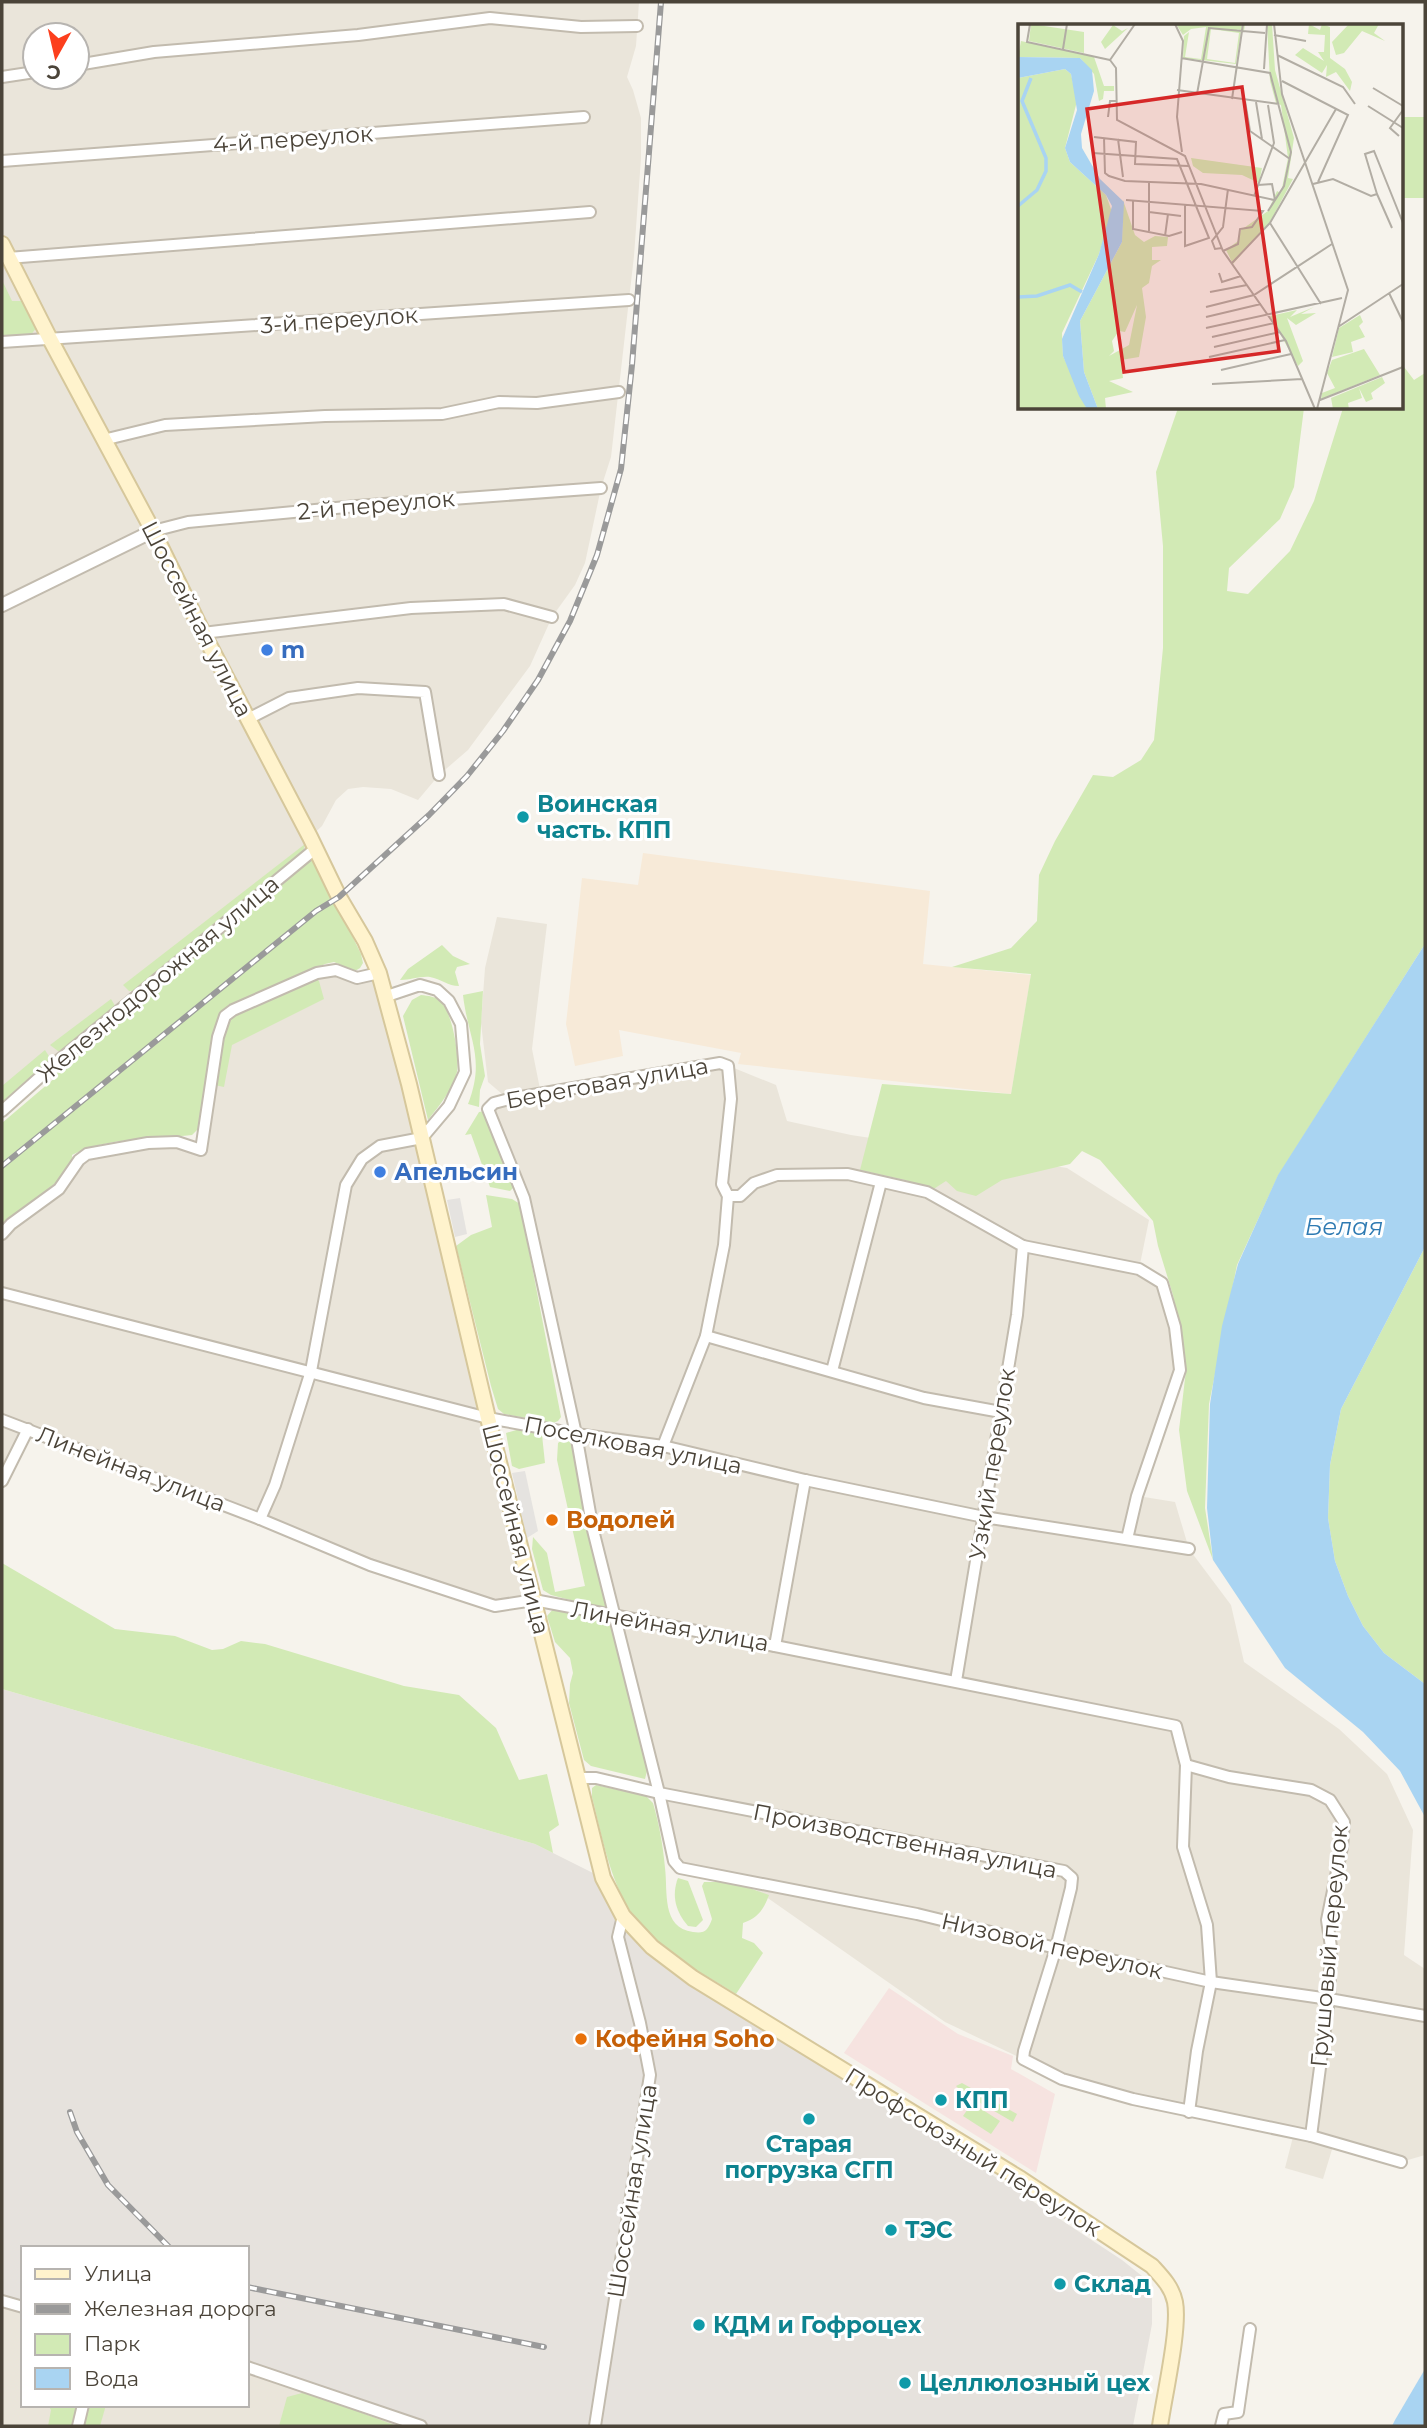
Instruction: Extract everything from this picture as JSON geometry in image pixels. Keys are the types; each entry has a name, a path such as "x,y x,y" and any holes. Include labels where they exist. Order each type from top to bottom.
{"main road":[{"name":"Шоссейная улица","path":"2,244 153,531 203,633 365,941 379,973 387,996 488,1418 603,1878 623,1916 652,1947"},
{"name":"Профсоюзный переулок","path":"652,1947 693,1978 1021,2179 1152,2266 1167,2283 1175,2302 1175,2322 1160,2426"}],"street":[{"path":"91,63 154,52 358,35 490,19 582,27 637,26"},
{"path":"2,77 21,74"},
{"name":"4-й переулок","path":"2,161 584,117"},
{"path":"8,258 590,212"},
{"name":"3-й переулок","path":"2,342 629,300"},
{"path":"103,440 165,425 325,416 442,414 499,402 537,404 619,393"},
{"name":"2-й переулок","path":"153,531 188,522 601,488"},
{"path":"2,605 153,531"},
{"path":"203,633 424,607 504,604 552,617"},
{"path":"248,719 289,698 358,688 425,692 439,775"},
{"name":"Железнодорожная улица","path":"2,1111 315,849"},
{"path":"2,1234 11,1224 59,1189 79,1160 87,1154 148,1143 177,1142 201,1150 218,1037 225,1016 233,1010 317,973 336,970 357,978 379,973"},
{"path":"260,1519 275,1485 311,1371 346,1185 362,1159 380,1146 422,1138 449,1106 465,1072 461,1024 449,1001 437,990 420,985 387,996"},
{"name":"Береговая улица","path":"576,1434 524,1198 488,1109 494,1103 520,1097 720,1063 729,1066 731,1099 722,1184 728,1196"},
{"path":"663,1446 706,1336 724,1245 728,1196 740,1196 754,1183 777,1175 848,1174 927,1192 1023,1246 1139,1269 1162,1283 1175,1327 1180,1370 1137,1496 1127,1539"},
{"path":"832,1371 881,1182"},
{"name":"Узкий переулок","path":"956,1682 1017,1315 1023,1246"},
{"name":"Поселковая улица","path":"2,1293 488,1418 663,1446 805,1480 984,1517 1189,1549"},
{"path":"706,1336 924,1398 1001,1412"},
{"name":"Линейная улица","path":"2,1420 260,1519 370,1565 495,1606 534,1601 1176,1726 1186,1765"},
{"path":"2,1481 28,1429"},
{"path":"576,1434 593,1530 659,1793"},
{"path":"775,1646 805,1480"},
{"path":"1186,1765 1183,1847 1208,1925 1211,1982 1197,2051 1189,2112"},
{"name":"Грушовый переулок","path":"1186,1765 1229,1777 1311,1790 1330,1800 1344,1822 1342,1847 1327,1920 1331,1947 1329,1999 1311,2136"},
{"name":"Производственная улица","path":"578,1778 596,1778 659,1793 1065,1871 1072,1878 1071,1888 1056,1948 1024,2051 1024,2059 1062,2079 1133,2099 1311,2136 1401,2162"},
{"name":"Низовой переулок","path":"659,1793 674,1861 680,1868 917,1914 1211,1982 1425,2016"},
{"name":"Шоссейная улица","path":"595,2426 650,2075 618,1937 623,1916"},
{"path":"2,2301 21,2306"},
{"path":"1221,2426 1224,2414 1238,2412 1250,2329"},
{"path":"248,2367 416,2425"},
{"path":"78,2426 83,2407"}],"shaded area":[{"path":"2,2 639,2 636,46 627,77 641,118 634,256 611,457 601,488 585,563 575,585 552,617 530,666 468,750 439,775 418,800 391,789 348,789 336,800 322,826 310,837 315,849 2,1111"},
{"path":"643,853 930,891 923,964 1031,975 1011,1094 738,1064 741,1053 619,1030 623,1056 575,1066 566,1024 582,878 638,885"},
{"path":"497,917 547,924 532,1049 541,1094 729,1066 776,1085 787,1121 851,1135 1067,1168 1149,1220 1139,1269 1162,1283 1180,1370 1138,1496 1175,1502 1189,1549 1231,1605 1244,1662 1339,1729 1387,1774 1413,1830 1404,1955 1425,1969 1425,2155 1401,2162 1334,2143 1323,2179 1285,2168 1294,2133 1133,2099 1023,2059 945,2022 742,1880 680,1868 614,1617 524,1198 488,1109 508,1099 488,1082 481,1023 485,968"},
{"path":"317,973 357,978 379,973 534,1600 495,1606 370,1565 28,1429 2,1481 2,1234 39,1202 79,1160 148,1143 201,1149 218,1037"},
{"path":"460,1198 467,1234 455,1237 447,1200"},
{"path":"525,1471 538,1531 527,1538 512,1473"},
{"path":"2,1689 535,1844 603,1878 623,1916 693,1978 1122,2260 1147,2280 1152,2291 1152,2324 1133,2426 421,2426 248,2367 248,2246 21,2246 21,2306 2,2301"},
{"path":"889,1988 958,2034 1013,2056 1011,2069 1055,2094 1036,2173 844,2053"},
{"path":"2,2301 21,2306 21,2407 248,2407 248,2367 421,2426 2,2426"}],"green space":[{"path":"1402,117 1425,117 1425,198 1402,198"},
{"path":"2,280 12,301 26,301 37,327 30,336 2,338"},
{"path":"1402,364 1414,380 1425,373 1425,944 1278,1176 1237,1265 1209,1404 1205,1508 1213,1560 1187,1491 1179,1430 1186,1370 1173,1295 1153,1221 1100,1160 1082,1151 1070,1164 1002,1180 976,1196 957,1191 946,1181 932,1190 905,1180 860,1170 882,1084 1011,1094 1031,974 952,967 1011,948 1037,921 1039,875 1093,775 1113,777 1141,760 1154,740 1163,648 1163,546 1156,472 1177,410 1304,410 1294,487 1280,519 1229,568 1227,591 1248,594 1290,551 1314,501 1342,410 1402,410"},
{"path":"305,844 303,853 135,991 129,991 123,985"},
{"path":"310,859 314,859 317,864 361,954 363,963 360,968 355,971 334,962 325,964 229,1009 201,1126 192,1135 116,1142 72,1155 73,1162 67,1173 2,1228 2,1123 56,1077 58,1070 67,1062 70,1064"},
{"path":"442,945 453,956 470,964 457,967 455,972 459,986 430,977 400,980 408,969"},
{"path":"316,978 324,999 232,1045 224,1087 214,1085 225,1023 231,1015"},
{"path":"483,991 480,1044 485,1076 480,1090 479,1107 468,1104 476,1074 476,1061 463,995"},
{"path":"421,995 437,999 445,1007 452,1025 457,1056 457,1072 452,1085 428,1120 403,1016 412,1000"},
{"path":"111,999 117,1009 66,1052 58,1051 50,1045"},
{"path":"45,1050 52,1061 2,1105 2,1086"},
{"path":"485,1111 514,1183 510,1191 490,1187 471,1134 465,1135 479,1112"},
{"path":"486,1195 512,1199 520,1204 561,1417 553,1423 504,1414 498,1409 491,1386 456,1246 471,1235 492,1227"},
{"path":"1425,1247 1425,1684 1384,1653 1363,1626 1335,1561 1328,1518 1330,1465 1341,1409"},
{"path":"523,1428 542,1435 545,1463 519,1469 512,1466 506,1433"},
{"path":"564,1438 569,1440 573,1450 607,1608 605,1609 551,1595 543,1590 532,1549 533,1537 547,1553 555,1592 585,1586 557,1460 558,1443"},
{"path":"2,1563 115,1629 175,1636 212,1650 223,1649 241,1641 265,1644 404,1686 459,1695 496,1728 519,1780 547,1774 559,1825 549,1832 553,1853 535,1844 2,1689"},
{"path":"555,1607 607,1619 612,1624 647,1771 645,1779 591,1766 584,1760 569,1703 573,1673 570,1658 555,1642 547,1616"},
{"path":"596,1785 646,1796 653,1803 663,1851 668,1907 676,1924 683,1929 700,1932 706,1930 711,1923 702,1886 704,1882 733,1882 769,1895 760,1912 743,1923 742,1938 754,1943 763,1953 736,1994 666,1950 634,1918 617,1885 605,1851 592,1797 592,1788"},
{"path":"678,1878 688,1881 703,1920 696,1927 688,1926 680,1915 675,1897"},
{"path":"962,2083 1017,2114 1013,2122 963,2093 956,2086"},
{"path":"972,2103 1000,2121 991,2134 963,2116"},
{"path":"306,2392 397,2426 279,2426 287,2397"},
{"path":"49,2407 76,2407 71,2426 48,2426"},
{"path":"89,2407 105,2407 100,2426 84,2426"}],"water":[{"name":"Белая","path":"1425,944 1425,1247 1341,1409 1330,1465 1328,1518 1335,1561 1363,1626 1384,1653 1425,1684 1425,1817 1400,1771 1363,1732 1285,1668 1213,1560 1207,1508 1210,1404 1222,1326 1238,1264 1278,1175"},
{"path":"1425,2369 1425,2426 1392,2426 1395,2420"}],"railway":[{"path":"2,1166 316,911 339,897 429,815 467,776 503,731 538,680 570,621 597,555 621,469 661,2"},
{"path":"70,2112 77,2132 108,2185 168,2246"},
{"path":"248,2287 544,2347"}],"place":[{"name":"m","path":"267,650"},
{"name":"Воинская часть. КПП","path":"523,817"},
{"name":"Апельсин","path":"380,1172"},
{"name":"Водолей","path":"552,1520"},
{"name":"Кофейня Soho","path":"581,2039"},
{"name":"КПП","path":"941,2100"},
{"name":"Старая погрузка СГП","path":"809,2119"},
{"name":"ТЭС","path":"891,2230"},
{"name":"Склад","path":"1060,2284"},
{"name":"КДМ и Гофроцех","path":"699,2325"},
{"name":"Целлюлозный цех","path":"905,2383"}]}
